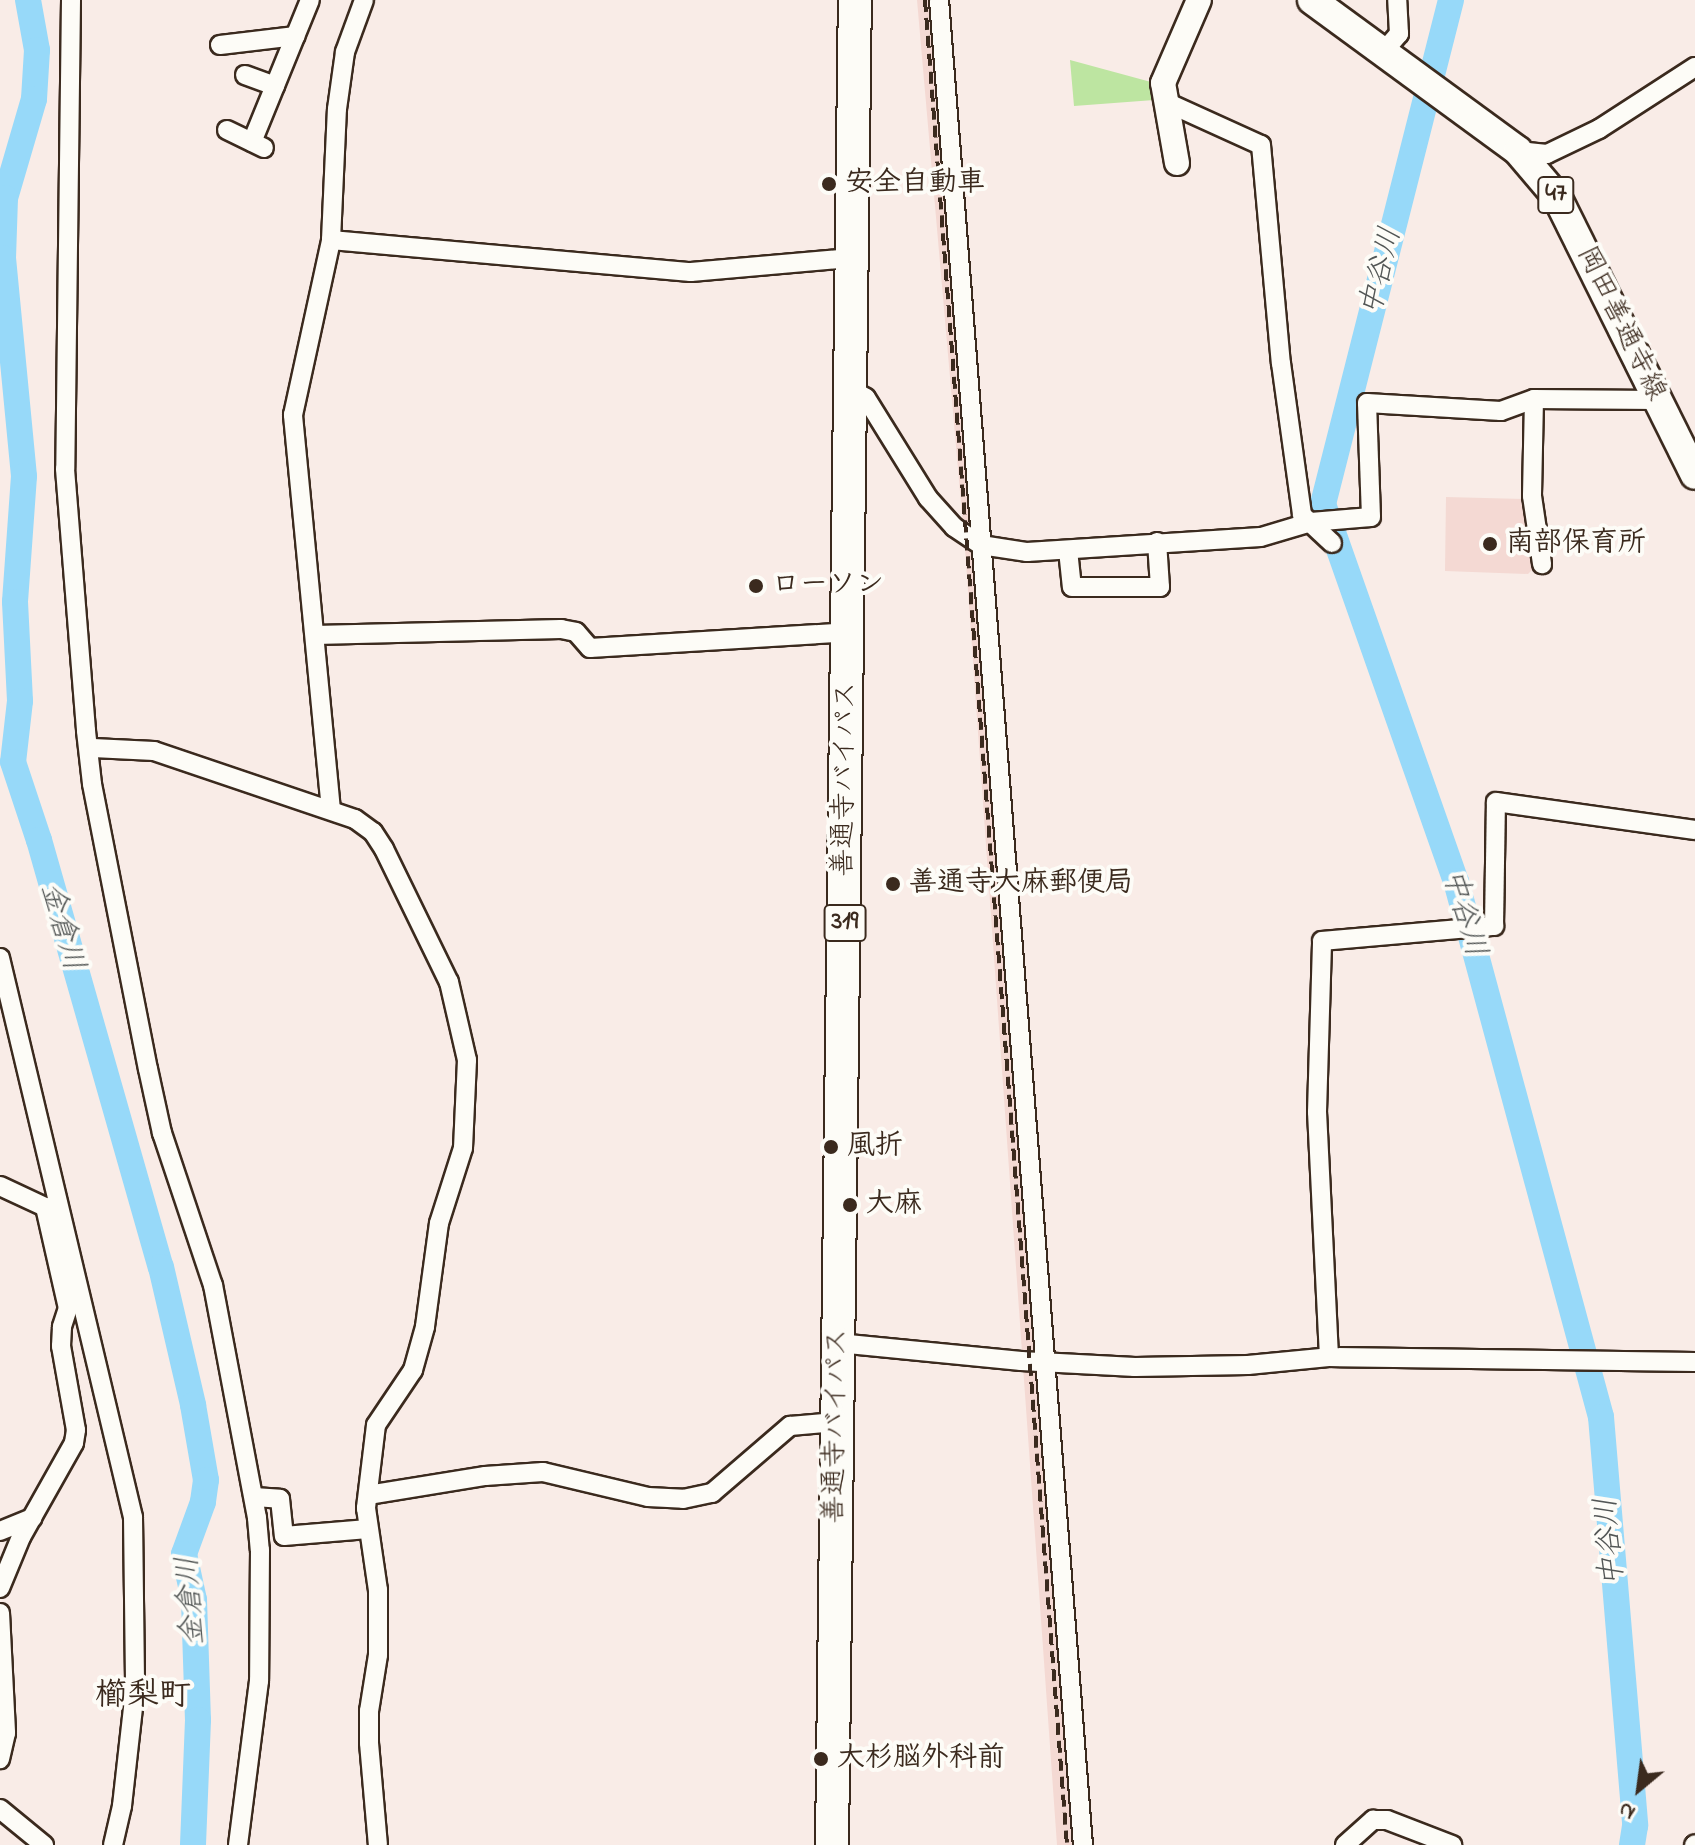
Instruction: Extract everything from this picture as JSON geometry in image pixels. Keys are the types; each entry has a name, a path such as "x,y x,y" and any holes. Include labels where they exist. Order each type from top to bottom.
{"highway":[{"name":"善通寺バイパス","path":"832,1845 855,0"}],"main road":[{"name":"岡田善通寺線","path":"1312,0 1518,151 1557,197 1695,475"}],"street":[{"path":"71,0 65,469 92,784 162,1133 213,1285 254,1497 260,1550 259,1681 238,1845"},
{"path":"227,130 258,145 275,86 310,0"},
{"path":"331,810 293,415 331,240 337,109 345,52 364,0"},
{"path":"939,0 1083,1845"},
{"path":"1177,163 1163,83 1199,0"},
{"path":"1384,51 1399,34 1397,0"},
{"path":"220,45 295,36"},
{"path":"1518,151 1547,154 1599,129 1695,67"},
{"path":"245,75 275,86"},
{"path":"1166,102 1261,145 1283,378 1302,515 1332,543"},
{"path":"331,240 691,272 852,258"},
{"path":"850,389 866,398 936,508 954,527 981,545 1014,551 1261,537 1311,522 1371,517 1367,403 1501,411 1534,399 1657,400"},
{"path":"1534,399 1532,496 1542,564"},
{"path":"1068,550 1072,587 1160,587 1157,542"},
{"path":"315,635 561,629 576,632 590,648 848,632"},
{"path":"93,748 154,751 355,819 373,832 384,849 449,982 467,1060 463,1148 439,1223 425,1327 413,1370 398,1396 382,1410 376,1425 368,1495 368,1529 378,1590 378,1655 369,1711 378,1845"},
{"path":"1329,1357 1317,1112 1322,941 1494,926 1496,802 1695,830"},
{"path":"0,958 74,1307 62,1327 61,1346 76,1430 74,1443 2,1578 0,1588"},
{"path":"0,1186 45,1207 133,1517 137,1603 133,1730 113,1845"},
{"path":"838,1343 1045,1362 1178,1366 1248,1365 1329,1357 1695,1362"},
{"path":"368,1495 485,1476 543,1472 648,1497 683,1499 712,1493 790,1426 836,1422"},
{"path":"254,1497 280,1499 284,1536 368,1529"},
{"path":"0,1531 33,1518"},
{"path":"0,1613 6,1733 0,1759"},
{"path":"0,1809 44,1845"},
{"path":"1345,1845 1373,1820 1387,1820 1452,1845"}],"shaded area":[{"path":"917,0 931,0 1074,1845 1057,1845 965,549"},
{"name":"南部保育所","path":"1446,497 1524,499 1537,557 1534,568 1528,574 1445,571"}],"green space":[{"path":"1070,60 1151,82 1154,100 1074,106"}],"waterway":[{"name":"金倉川","path":"28,0 37,50 34,99 5,198 3,258 24,476 15,602 20,701 13,762 39,840 161,1267 193,1405 206,1480 203,1502 184,1554 194,1600 198,1720 193,1845"},
{"name":"中谷川","path":"1451,0 1323,504 1456,881 1601,1417 1635,1826 1632,1845"}],"railway":[{"path":"925,0 1067,1845"}],"place":[{"name":"安全自動車","path":"829,184"},
{"name":"南部保育所","path":"1490,544"},
{"name":"ローソン","path":"756,586"},
{"name":"善通寺大麻郵便局","path":"893,884"},
{"name":"風折","path":"831,1147"},
{"name":"大麻","path":"850,1205"},
{"name":"大杉脳外科前","path":"821,1759"}],"district":[{"name":"櫛梨町","path":"143,1697"}]}
